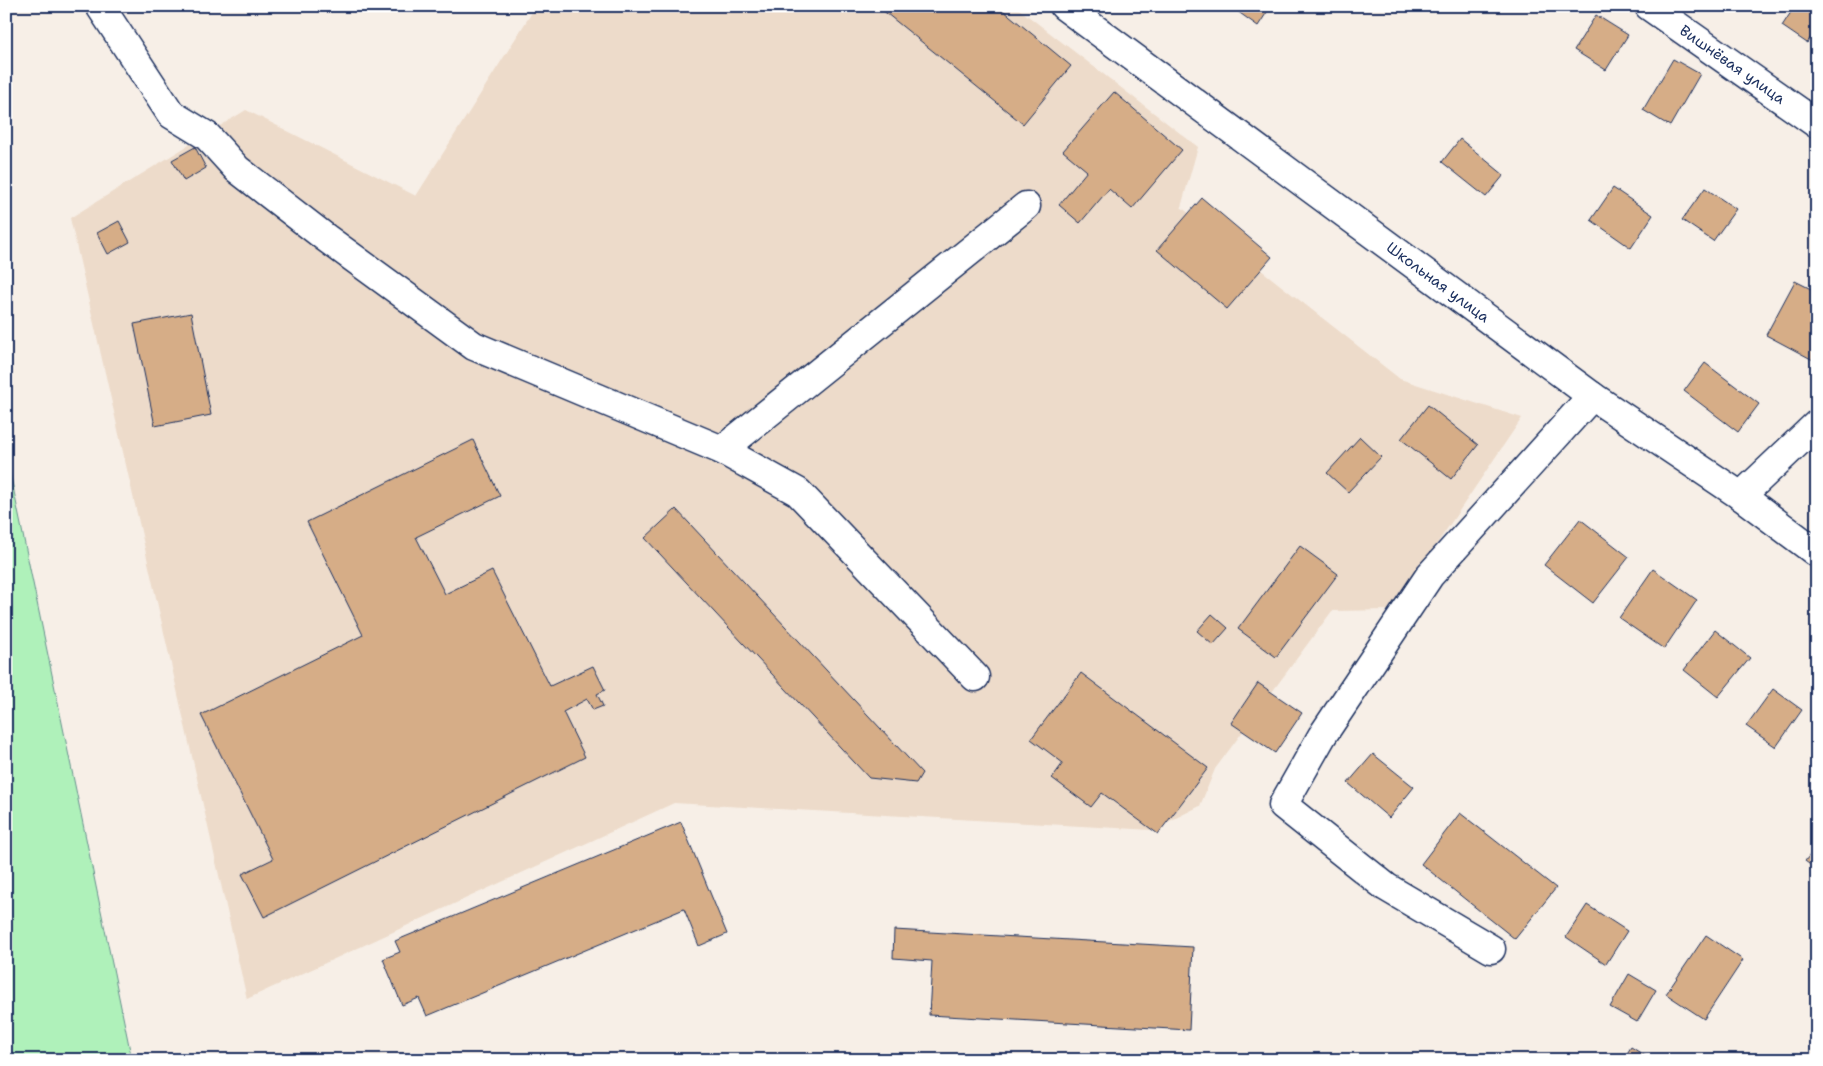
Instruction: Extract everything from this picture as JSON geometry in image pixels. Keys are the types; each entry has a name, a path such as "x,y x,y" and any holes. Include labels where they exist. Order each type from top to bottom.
{"street":[{"path":"100,6 171,114 207,136 237,169 326,238 474,346 722,450 798,492 976,677"},
{"name":"Школьная улица","path":"1064,6 1592,396 1741,496 1817,553"},
{"name":"Вишнёвая улица","path":"1648,6 1817,124"},
{"path":"722,450 1026,206"},
{"path":"1491,949 1386,887 1283,805 1322,736 1430,575 1592,396"},
{"path":"1741,496 1817,424"}],"shaded area":[{"path":"536,6 1015,6 1198,147 1181,207 1400,379 1522,418 1392,610 1332,611 1215,769 1200,806 1152,830 674,803 247,999 70,218 246,110 416,196"}],"green space":[{"path":"6,453 132,1060 6,1060"}],"building":[{"path":"882,6 998,6 1071,66 1023,124 881,9"},
{"path":"1230,6 1271,6 1258,26"},
{"path":"1795,6 1817,6 1817,28 1807,43 1782,26"},
{"path":"1596,15 1628,35 1606,70 1574,50"},
{"path":"1673,59 1700,74 1670,126 1643,110"},
{"path":"1114,92 1182,150 1132,209 1109,189 1080,223 1059,205 1087,171 1063,151"},
{"path":"1460,139 1504,175 1486,197 1442,162"},
{"path":"195,147 206,168 184,181 172,160"},
{"path":"1613,188 1653,215 1631,248 1591,220"},
{"path":"1705,188 1736,209 1713,241 1682,220"},
{"path":"1202,198 1272,257 1227,309 1157,250"},
{"path":"119,221 130,242 108,254 97,233"},
{"path":"1795,281 1817,292 1817,353 1813,360 1766,335"},
{"path":"191,313 211,415 155,426 134,324"},
{"path":"1705,363 1759,404 1738,432 1684,391"},
{"path":"1428,405 1478,445 1451,479 1401,439"},
{"path":"1360,437 1381,457 1348,492 1327,473"},
{"path":"473,440 500,496 416,537 445,594 492,571 550,686 593,666 605,690 597,694 603,706 593,710 587,699 563,712 585,757 264,917 242,874 273,859 201,715 363,635 307,522"},
{"path":"676,509 922,773 916,783 869,778 645,538"},
{"path":"1580,519 1629,557 1593,603 1544,565"},
{"path":"1300,546 1338,574 1276,657 1238,629"},
{"path":"1653,569 1697,600 1664,649 1619,618"},
{"path":"1212,614 1228,628 1213,645 1197,631"},
{"path":"1715,630 1750,658 1718,697 1684,670"},
{"path":"1081,673 1208,768 1158,834 1102,793 1091,807 1052,778 1063,763 1031,739"},
{"path":"1258,683 1302,713 1275,753 1231,723"},
{"path":"1773,689 1802,710 1776,747 1746,726"},
{"path":"1373,754 1414,787 1389,818 1348,783"},
{"path":"1460,813 1556,888 1515,939 1421,864"},
{"path":"681,822 727,934 699,946 684,909 427,1016 419,998 402,1005 383,959 400,952 395,941"},
{"path":"1817,846 1817,870 1805,861"},
{"path":"1587,905 1627,931 1606,964 1566,937"},
{"path":"894,930 1193,947 1189,1030 929,1015 932,961 893,958"},
{"path":"1706,935 1743,960 1704,1019 1666,994"},
{"path":"1629,974 1656,990 1637,1022 1610,1007"},
{"path":"1631,1047 1652,1060 1623,1060"}]}
